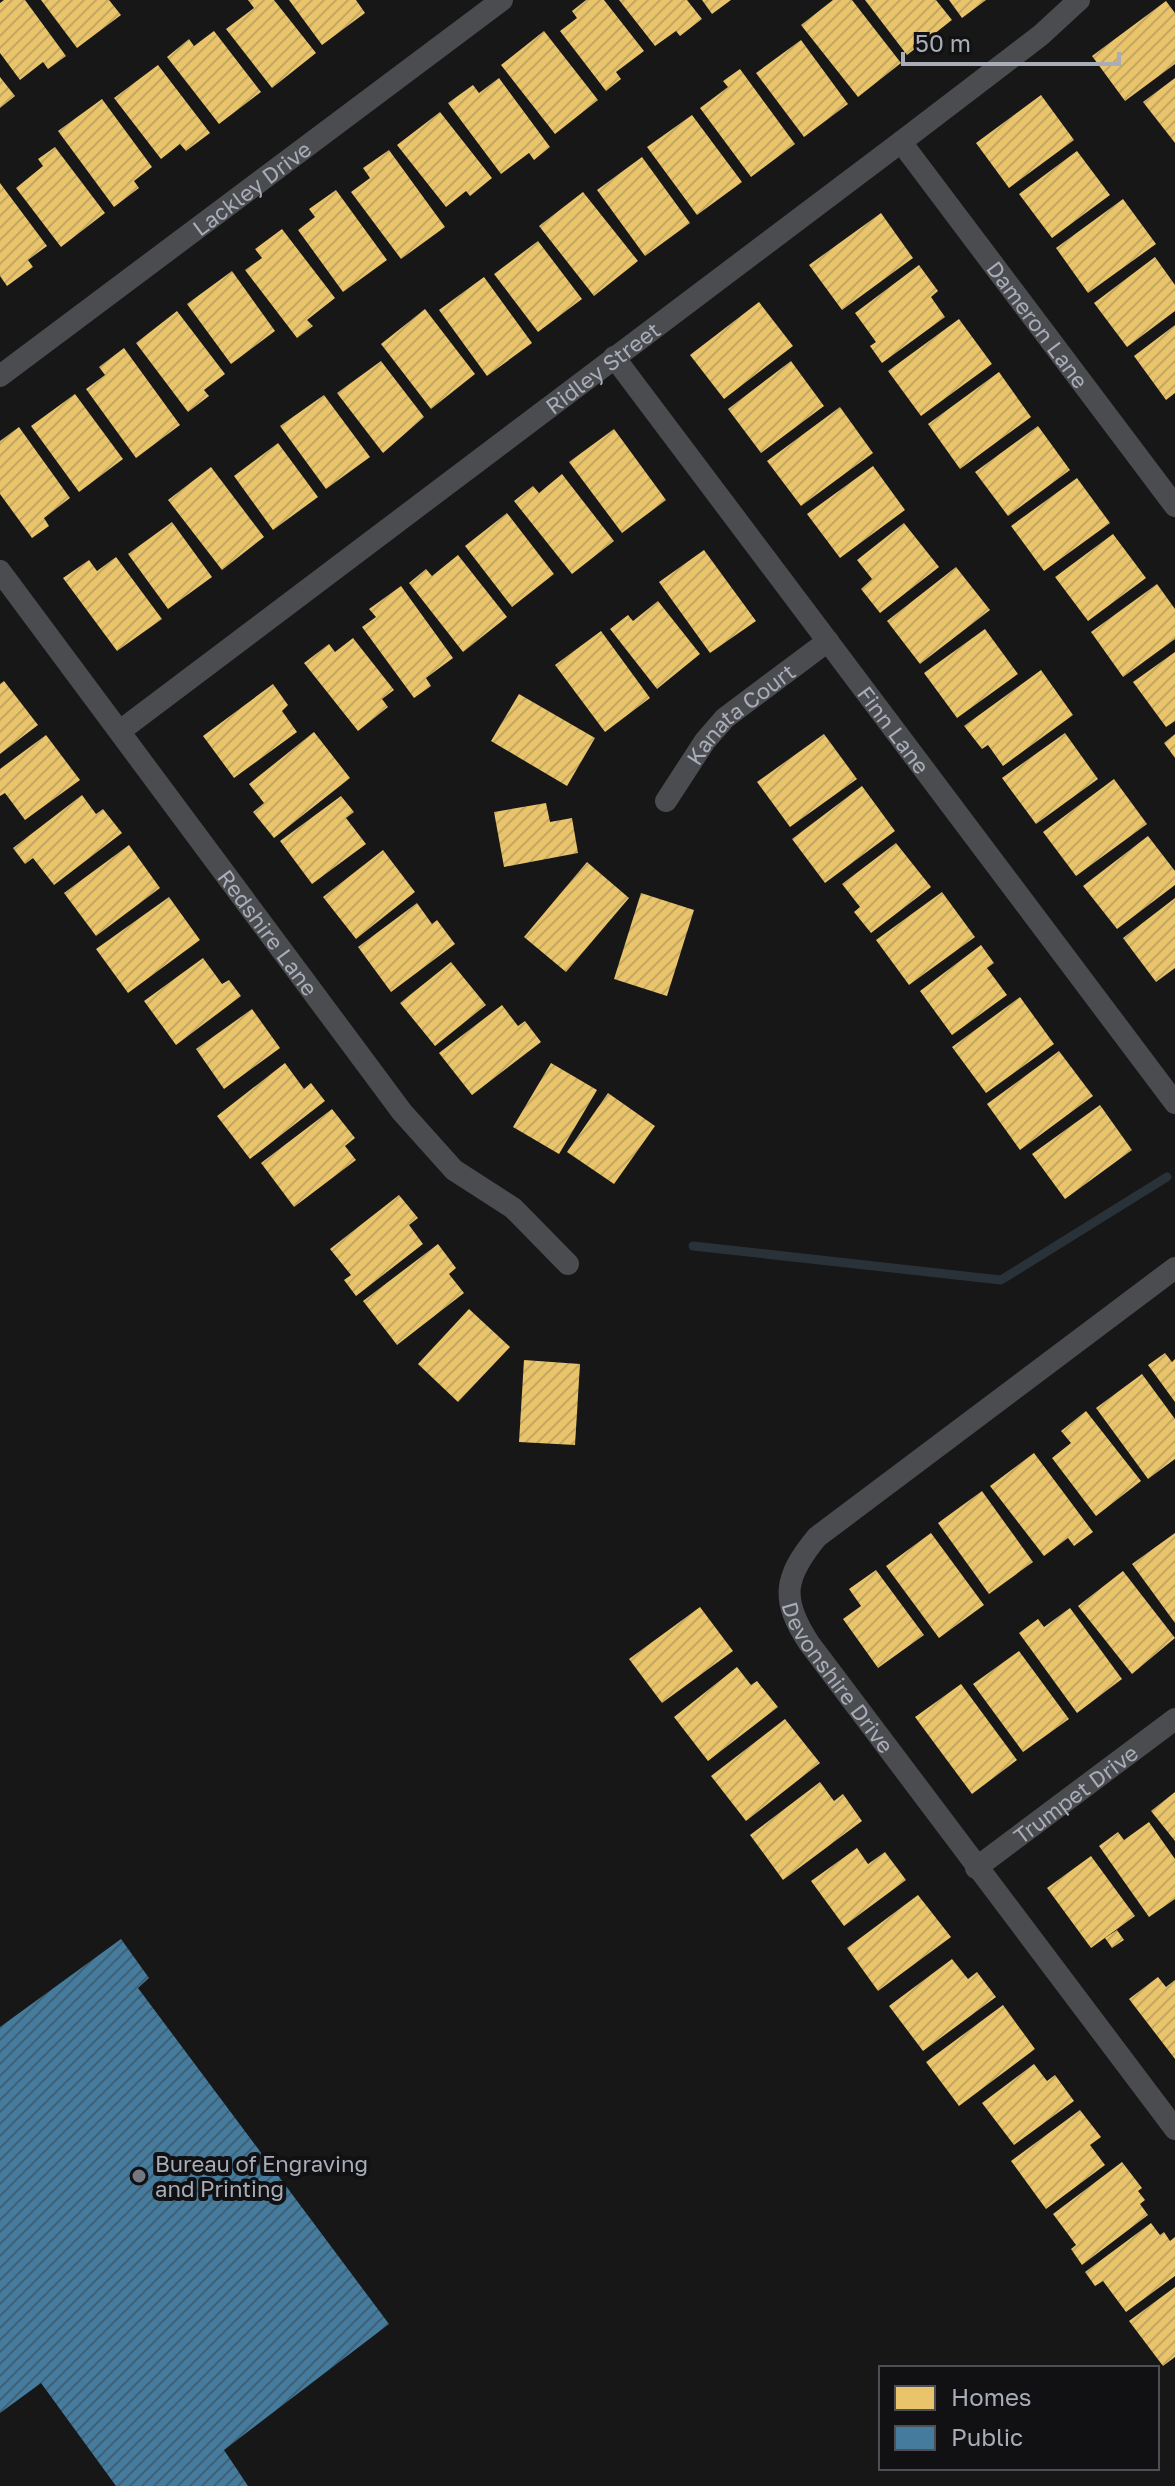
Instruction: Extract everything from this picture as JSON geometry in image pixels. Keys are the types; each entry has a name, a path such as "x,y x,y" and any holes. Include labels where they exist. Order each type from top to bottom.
{"street":[{"name":"Lackley Drive","path":"0,376 501,0"},
{"name":"Ridley Street","path":"120,731 901,142 1041,35 1079,0"},
{"name":"Dameron Lane","path":"901,142 1175,506"},
{"name":"Finn Lane","path":"614,357 1175,1103"},
{"name":"Redshire Lane","path":"0,571 402,1112 454,1170 513,1208 568,1264"},
{"name":"Kanata Court","path":"666,801 705,741 725,718 828,641"},
{"name":"Devonshire Drive","path":"1175,1268 817,1537 798,1559 790,1578 788,1598 794,1620 976,1868 1175,2129"},
{"name":"Trumpet Drive","path":"976,1868 1175,1719"}],"building: Homes":[{"path":"4,0 25,0 66,56 48,69 43,62 20,80 0,53 0,3"},
{"path":"41,0 109,0 121,15 77,48"},
{"path":"248,0 274,0 316,53 272,88 226,29 254,8"},
{"path":"289,0 356,0 365,13 322,45"},
{"path":"586,0 604,0 644,51 616,72 621,79 606,91 560,31 577,18 572,11"},
{"path":"619,0 687,0 702,19 680,36 676,31 655,46"},
{"path":"702,0 731,0 712,14"},
{"path":"833,0 852,0 901,63 858,97 801,25"},
{"path":"865,0 936,0 952,20 907,55"},
{"path":"949,0 986,0 962,18"},
{"path":"1166,1 1175,13 1175,64 1125,101 1092,56"},
{"path":"214,31 261,92 219,124 167,57 189,39 194,46"},
{"path":"544,31 598,100 555,134 501,65"},
{"path":"801,40 848,104 804,137 756,73"},
{"path":"158,65 210,133 186,151 180,144 161,159 114,98"},
{"path":"740,69 795,144 751,177 700,108 728,87 723,81"},
{"path":"0,77 15,96 0,108"},
{"path":"499,78 550,147 534,160 529,153 501,174 448,103 473,85 479,93"},
{"path":"1175,78 1175,143 1143,102"},
{"path":"1041,95 1074,140 1009,188 976,143"},
{"path":"102,99 152,167 134,181 139,188 114,207 58,131"},
{"path":"440,112 492,178 470,196 466,191 446,207 397,145"},
{"path":"692,115 742,182 697,215 647,147"},
{"path":"55,147 105,213 61,247 16,188 43,166 38,159"},
{"path":"389,150 445,227 401,259 351,192 370,178 363,168"},
{"path":"1077,151 1110,195 1052,238 1019,194"},
{"path":"642,157 690,223 645,256 597,190"},
{"path":"0,183 47,246 28,260 33,267 7,286 0,276"},
{"path":"336,190 387,260 343,292 298,230 315,217 309,209"},
{"path":"583,192 638,261 594,296 539,226"},
{"path":"1123,199 1156,244 1088,293 1056,248"},
{"path":"881,213 913,258 842,310 809,265"},
{"path":"282,229 335,298 307,320 313,326 297,338 245,270 262,258 255,249"},
{"path":"538,241 582,299 538,332 494,274"},
{"path":"1155,257 1175,285 1175,311 1127,347 1094,303"},
{"path":"919,265 938,291 931,297 945,317 882,363 870,346 876,342 855,313"},
{"path":"232,271 275,331 231,364 187,304"},
{"path":"484,277 532,343 487,376 439,310"},
{"path":"759,302 793,346 724,399 690,355"},
{"path":"425,309 475,374 431,409 381,344"},
{"path":"177,311 225,374 204,390 209,396 188,412 136,343"},
{"path":"959,319 992,364 921,416 888,371"},
{"path":"1175,325 1175,393 1166,400 1134,356"},
{"path":"124,348 180,425 136,458 86,389 105,375 99,367"},
{"path":"381,361 424,417 383,453 337,393"},
{"path":"791,361 824,406 761,453 728,409"},
{"path":"999,372 1031,417 960,469 928,424"},
{"path":"75,394 123,459 79,492 31,426"},
{"path":"324,395 370,457 326,489 280,426"},
{"path":"840,407 873,453 801,506 767,461"},
{"path":"1038,426 1070,470 1008,516 975,472"},
{"path":"19,427 70,498 44,518 49,526 32,538 0,494 0,441"},
{"path":"614,429 666,500 622,533 569,462"},
{"path":"278,443 318,497 273,530 234,476"},
{"path":"873,466 905,510 840,558 807,514"},
{"path":"211,467 264,537 222,570 168,500"},
{"path":"562,474 614,541 572,574 514,501 533,486 539,493"},
{"path":"1077,478 1110,523 1044,571 1011,526"},
{"path":"507,513 554,574 512,607 465,546"},
{"path":"172,522 212,577 168,609 128,554"},
{"path":"904,523 939,567 880,613 861,589 872,579 857,560"},
{"path":"1113,534 1146,578 1088,621 1055,577"},
{"path":"704,550 756,621 710,653 659,582"},
{"path":"458,555 507,617 463,652 409,583 426,569 432,576"},
{"path":"116,557 162,619 117,651 63,578 89,560 97,571"},
{"path":"956,567 990,610 920,664 887,621"},
{"path":"1157,584 1175,609 1175,639 1123,677 1091,632"},
{"path":"401,586 453,658 426,678 431,686 414,698 362,627 376,617 369,609"},
{"path":"658,601 700,654 657,689 610,629 628,615 633,621"},
{"path":"985,629 1018,674 957,718 924,673"},
{"path":"601,631 650,698 605,732 555,665"},
{"path":"353,638 394,690 382,699 388,707 358,731 304,663 329,644 335,652"},
{"path":"1175,652 1175,721 1166,727 1133,682"},
{"path":"1041,670 1073,715 1003,766 988,745 982,749 964,726"},
{"path":"4,681 38,725 0,754 0,684"},
{"path":"273,684 288,705 282,711 297,732 234,778 203,736"},
{"path":"519,694 595,738 567,786 491,741"},
{"path":"314,732 350,778 274,838 253,812 264,803 249,784"},
{"path":"1065,733 1098,779 1036,824 1002,778"},
{"path":"824,734 857,779 790,827 757,782"},
{"path":"1175,734 1175,758 1164,743"},
{"path":"46,735 80,780 25,820 5,793 0,796 0,769"},
{"path":"1114,779 1147,824 1076,876 1043,832"},
{"path":"862,786 895,831 825,883 792,839"},
{"path":"82,795 96,814 103,809 122,833 54,885 33,858 25,864 13,848"},
{"path":"341,796 354,812 346,818 366,844 312,884 280,841"},
{"path":"546,803 550,822 572,818 578,853 504,867 494,812"},
{"path":"1148,836 1175,871 1175,885 1117,929 1083,886"},
{"path":"896,843 931,887 871,933 854,912 860,907 842,884"},
{"path":"129,845 160,888 96,936 64,893"},
{"path":"383,850 415,892 356,939 323,897"},
{"path":"587,862 629,898 566,972 524,937"},
{"path":"942,892 975,937 909,985 876,940"},
{"path":"641,893 694,910 667,996 614,979"},
{"path":"169,897 200,940 128,993 96,949"},
{"path":"1175,898 1175,968 1156,982 1123,938"},
{"path":"417,903 432,924 437,920 455,944 391,992 358,947"},
{"path":"981,945 994,963 987,968 1007,995 952,1035 920,991"},
{"path":"203,958 222,984 229,980 241,996 176,1045 144,1001"},
{"path":"451,962 486,1005 435,1046 400,1003"},
{"path":"1020,997 1054,1044 986,1093 952,1047"},
{"path":"502,1005 518,1026 525,1021 541,1042 472,1095 439,1053"},
{"path":"252,1009 280,1048 224,1089 196,1049"},
{"path":"1059,1051 1093,1096 1020,1150 987,1104"},
{"path":"285,1063 304,1089 311,1083 325,1101 250,1159 217,1116"},
{"path":"551,1063 597,1090 559,1154 513,1127"},
{"path":"608,1093 655,1126 614,1184 567,1152"},
{"path":"1100,1105 1132,1150 1065,1199 1032,1154"},
{"path":"332,1109 355,1138 345,1146 356,1160 294,1207 261,1163"},
{"path":"399,1195 418,1218 409,1225 423,1244 356,1296 344,1280 351,1275 330,1249"},
{"path":"438,1244 456,1268 449,1274 464,1293 397,1345 363,1301"},
{"path":"469,1309 510,1347 458,1402 418,1364"},
{"path":"1165,1353 1172,1362 1175,1359 1175,1402 1148,1365"},
{"path":"524,1360 580,1364 575,1445 519,1442"},
{"path":"1142,1374 1175,1419 1175,1459 1148,1479 1096,1408"},
{"path":"1086,1411 1141,1481 1096,1516 1052,1458 1071,1443 1061,1431"},
{"path":"1034,1453 1093,1532 1074,1546 1068,1538 1044,1556 990,1486"},
{"path":"982,1491 1033,1562 989,1594 938,1523"},
{"path":"931,1533 984,1605 939,1638 886,1566"},
{"path":"1175,1533 1175,1623 1132,1564"},
{"path":"876,1570 924,1635 878,1668 843,1619 861,1606 849,1589"},
{"path":"1123,1571 1175,1638 1132,1674 1078,1606"},
{"path":"700,1607 733,1651 662,1703 629,1659"},
{"path":"1070,1608 1122,1679 1077,1713 1019,1633 1038,1619 1044,1627"},
{"path":"1019,1651 1069,1719 1023,1752 973,1684"},
{"path":"737,1667 751,1685 757,1681 778,1707 708,1761 674,1717"},
{"path":"961,1684 1017,1760 972,1794 915,1717"},
{"path":"785,1719 820,1763 746,1821 711,1776"},
{"path":"820,1782 834,1801 843,1794 862,1821 783,1880 750,1835"},
{"path":"1175,1792 1175,1841 1151,1811"},
{"path":"1149,1822 1175,1859 1175,1899 1149,1917 1099,1846 1118,1832 1124,1840"},
{"path":"857,1848 868,1864 885,1852 906,1880 844,1926 811,1881"},
{"path":"1091,1856 1135,1916 1091,1948 1047,1888"},
{"path":"918,1895 951,1937 878,1991 847,1948"},
{"path":"1117,1930 1124,1940 1112,1948 1105,1938"},
{"path":"952,1959 968,1979 977,1972 996,1997 923,2051 889,2006"},
{"path":"1158,1977 1166,1987 1175,1980 1175,2059 1129,1999"},
{"path":"1003,2005 1035,2049 959,2106 926,2062"},
{"path":"1034,2064 1047,2081 1055,2075 1074,2101 1014,2145 982,2103"},
{"path":"1080,2110 1101,2137 1090,2145 1105,2165 1046,2209 1011,2161"},
{"path":"1122,2162 1142,2188 1138,2191 1145,2200 1140,2204 1148,2215 1082,2265 1071,2249 1076,2245 1053,2214"},
{"path":"1151,2223 1160,2235 1164,2232 1170,2241 1175,2237 1175,2276 1126,2312 1103,2281 1095,2286 1085,2272"},
{"path":"1175,2287 1175,2357 1163,2366 1129,2321"}],"building: Public":[{"name":"Bureau of Engraving and Printing","path":"121,1939 149,1978 138,1988 389,2324 224,2450 248,2486 116,2486 41,2383 0,2413 0,2027"}],"waterway":[{"path":"693,1246 1001,1280 1167,1177"}],"place":[{"name":"Bureau of Engraving and Printing","path":"139,2176"}]}
